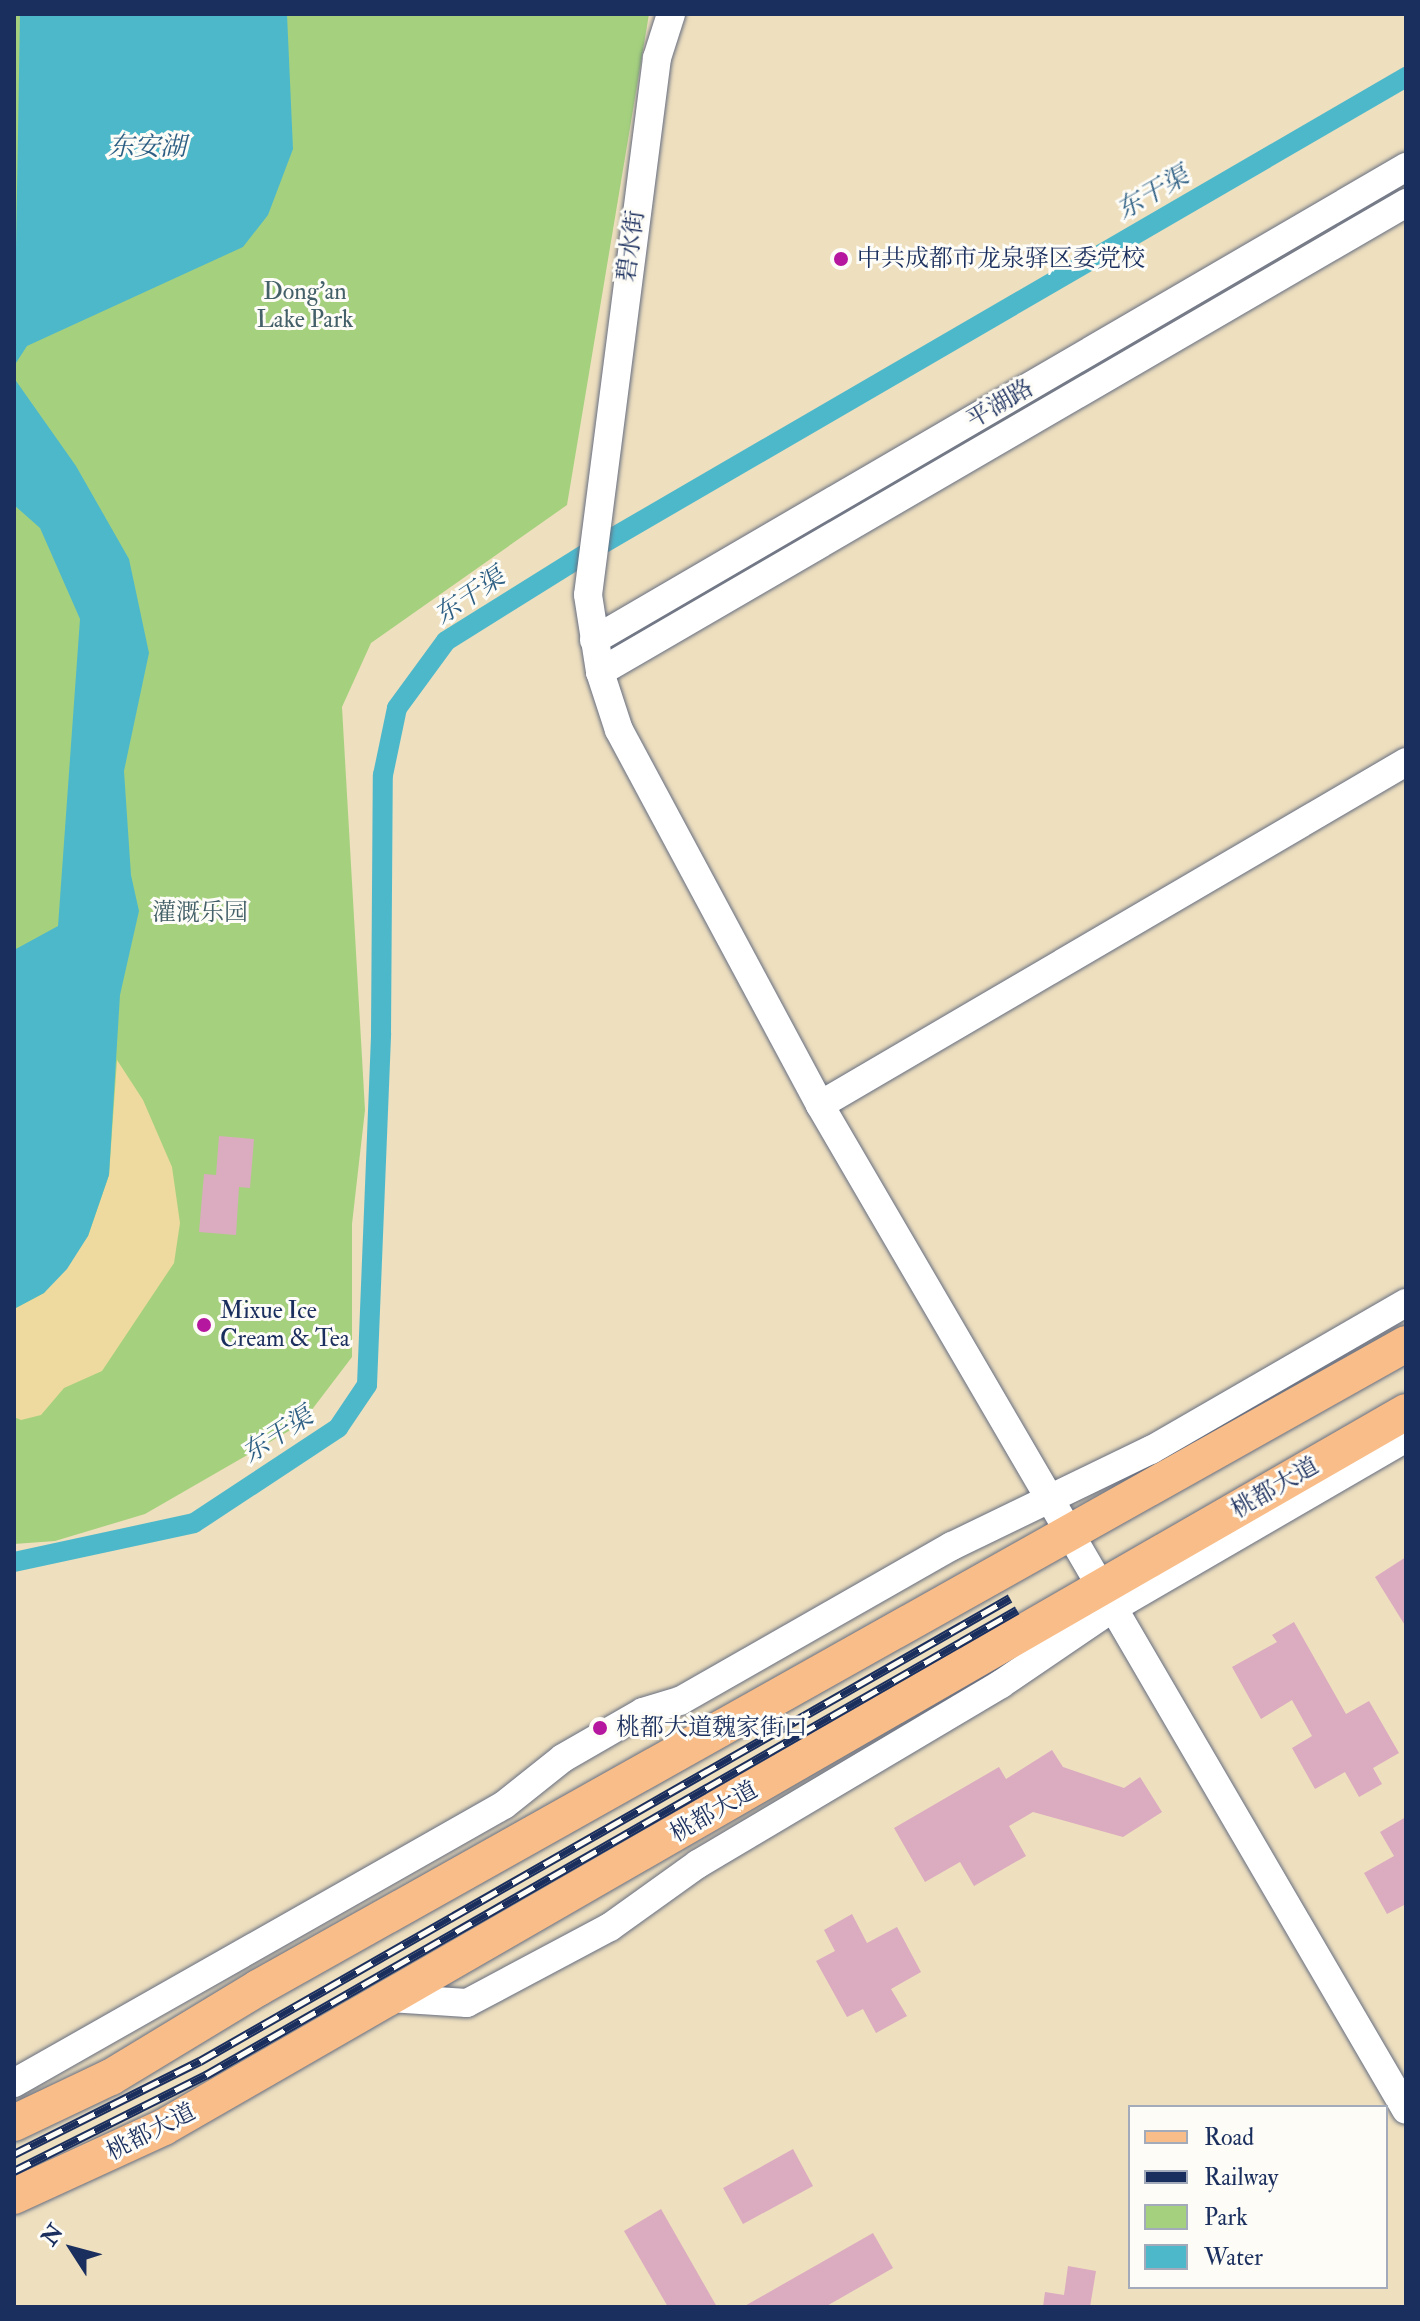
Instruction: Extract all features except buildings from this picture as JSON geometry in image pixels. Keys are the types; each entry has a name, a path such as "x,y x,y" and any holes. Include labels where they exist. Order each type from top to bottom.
{"main road":[{"path":"14,2123 111,2077 1060,1516 1406,1344"},
{"name":"桃都大道","path":"14,2196 164,2127 1107,1599 1406,1412"}],"street":[{"name":"碧水街","path":"671,14 657,58 600,480 588,595 600,672 619,730 820,1105 1406,2110"},
{"name":"平湖路","path":"594,640 1406,167"},
{"name":"平湖路","path":"600,672 1406,203"},
{"path":"820,1105 1406,762"},
{"path":"14,2083 504,1805 563,1758 643,1712 680,1701 952,1546 1060,1516 1406,1303"},
{"path":"390,1998 467,2003 610,1927 698,1864 1001,1684 1107,1599 1406,1438"}],"green space":[{"name":"Dong'an Lake Park","path":"14,14 649,14 567,505 371,643 342,707 365,1110 352,1224 352,1357 301,1424 145,1514 55,1541 14,1544"}],"sand":[{"path":"117,1060 143,1100 172,1167 180,1223 174,1263 102,1371 64,1388 41,1415 21,1420 14,1417 14,1309 44,1293 88,1236 109,1175"}],"water":[{"name":"东安湖","path":"20,14 287,14 293,149 268,215 243,247 27,346 14,366"},
{"path":"14,378 76,466 129,559 149,653 124,771 131,875 139,911 120,995 109,1175 88,1236 67,1269 44,1293 14,1309 14,950 58,926 80,619 40,528 14,505"}],"waterway":[{"name":"东干渠","path":"14,1562 194,1523 338,1428 367,1385 381,1033 383,775 397,708 446,641 590,551 1406,77"}],"railway":[{"path":"14,2154 200,2061 1010,1598"},
{"path":"14,2171 206,2075 1017,1610"}],"place":[{"name":"中共成都市龙泉驿区委党校","path":"841,259"},
{"name":"Mixue Ice Cream & Tea","path":"204,1325"},
{"name":"桃都大道魏家街口","path":"600,1728"}],"park label":[{"name":"灌溉乐园","path":"200,913"}]}
